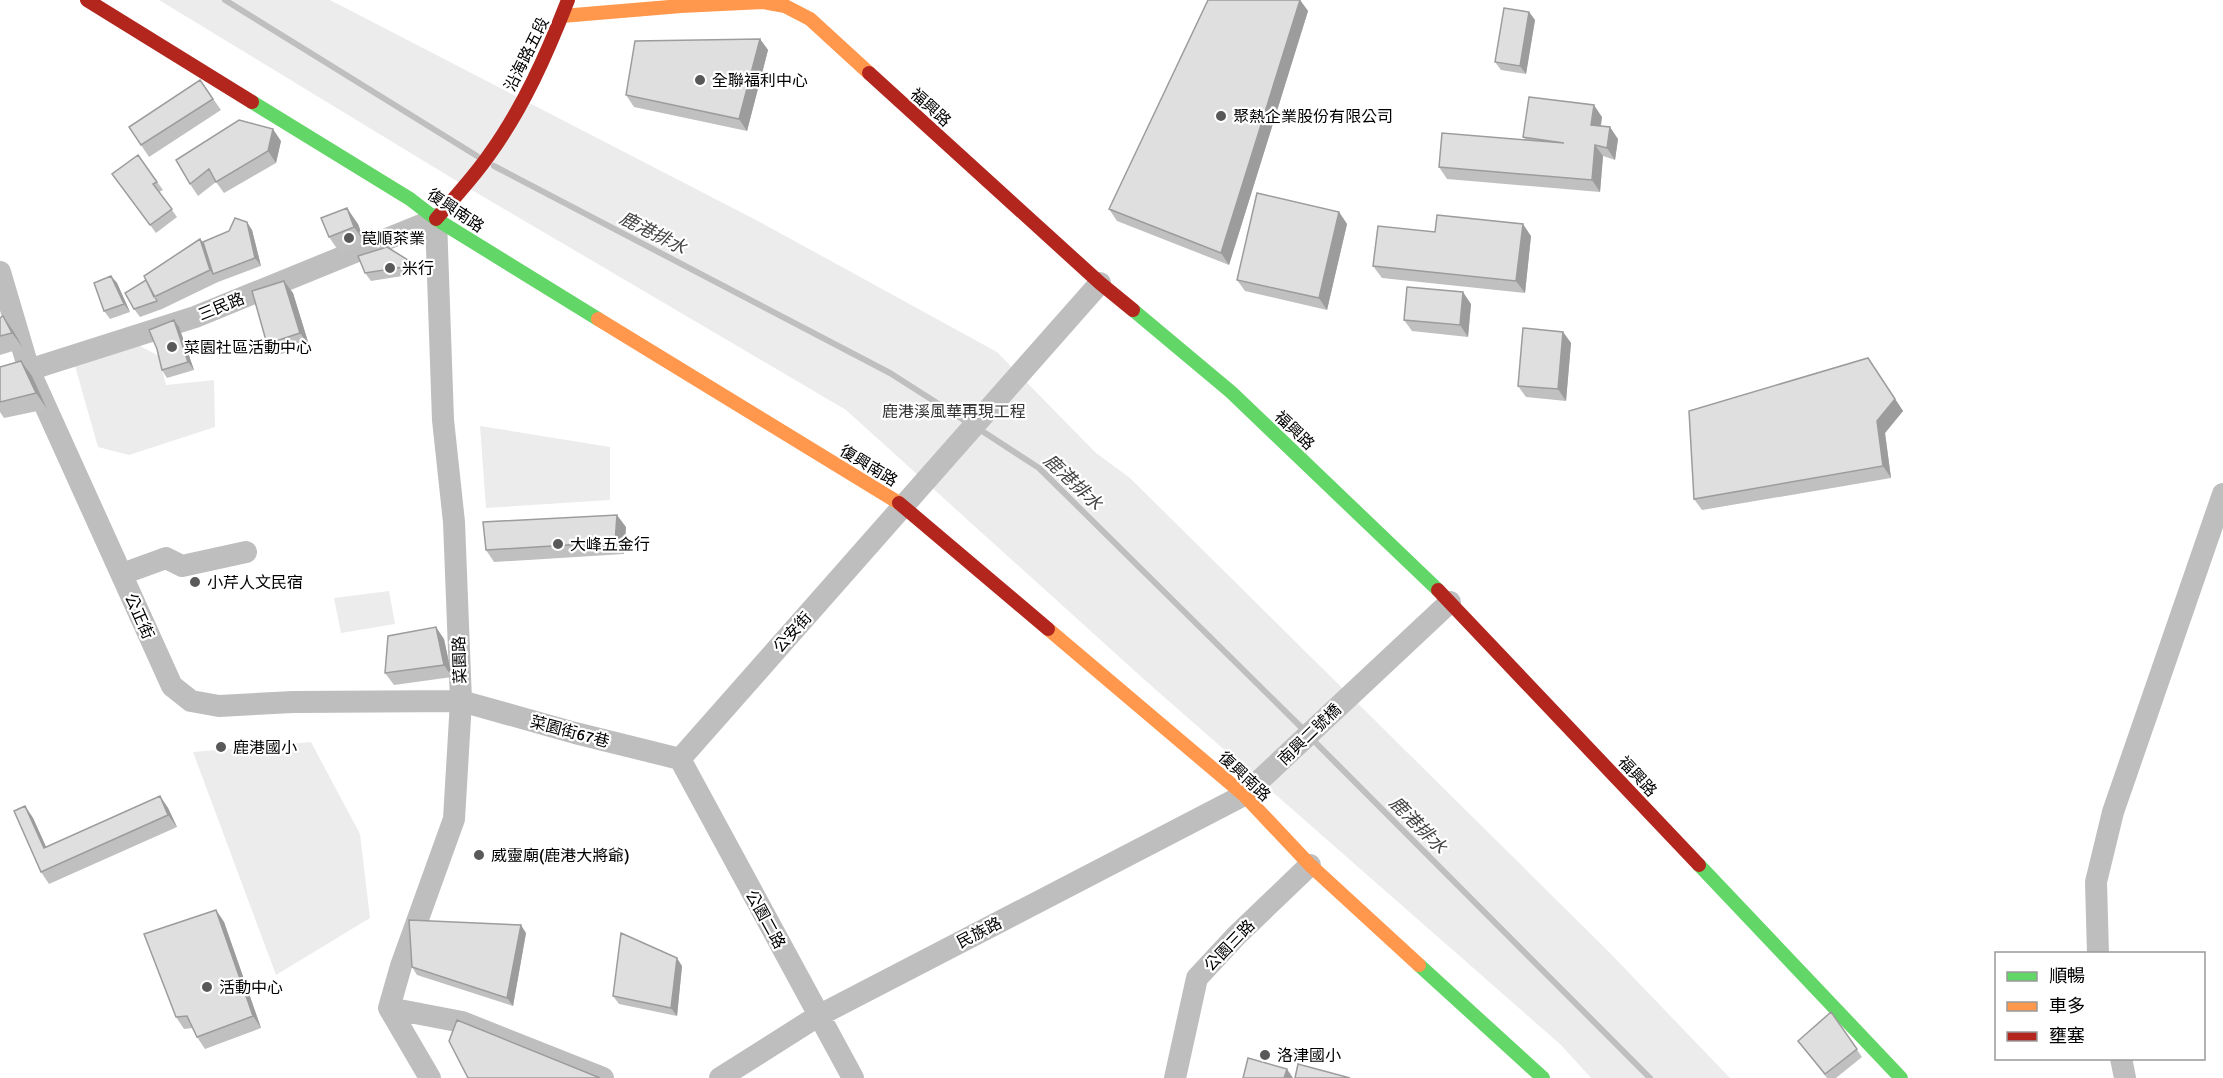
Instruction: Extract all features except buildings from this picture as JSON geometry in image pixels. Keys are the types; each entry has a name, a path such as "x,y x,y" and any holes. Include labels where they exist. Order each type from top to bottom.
{"street":[{"name":"復興南路","path":"87,0 410,199 436,219 904,506 1244,795 1310,865 1543,1078"},
{"name":"沿海路五段","path":"436,219 476,172 510,121 531,85 568,0"},
{"name":"福興路","path":"562,16 763,2 784,3 810,19 1100,283 1231,392 1450,602 1901,1078"},
{"name":"三民路","path":"0,379 195,317 436,219"},
{"name":"菜園路","path":"388,1008 454,819 461,701 454,522 443,420 436,219"},
{"name":"公正街","path":"0,272 29,370 172,686 191,701 219,706 293,702 461,701"},
{"name":"公安街","path":"680,759 1100,283"},
{"path":"2098,952 2096,882 2113,812 2223,494"},
{"path":"122,574 166,558 182,566 246,552"},
{"name":"南興二號橋","path":"1244,795 1450,602"},
{"name":"菜園街67巷","path":"461,701 680,759"},
{"name":"公園二路","path":"680,759 818,1016 854,1078"},
{"name":"民族路","path":"720,1078 818,1016 1244,795"},
{"name":"公園三路","path":"1175,1078 1197,978 1236,936 1310,865"},
{"path":"388,1008 430,1078"},
{"path":"388,1008 462,1022 603,1078"},
{"path":"2121,1060 2125,1078"}],"green space":[{"name":"鹿港溪風華再現工程","path":"159,0 330,0 758,221 997,352 1096,453 1130,478 1608,951 1730,1078 1591,1078 1561,1045 1147,682 846,410 460,183"},
{"path":"138,345 159,356 166,385 214,380 215,427 129,455 98,447 75,366"},
{"path":"480,426 610,447 610,500 486,508"},
{"path":"389,591 395,624 341,633 334,598"},
{"path":"311,742 360,834 370,918 276,975 193,752"}],"waterway":[{"name":"鹿港排水","path":"225,0 477,156"},
{"name":"鹿港排水","path":"494,166 890,373 970,424"},
{"name":"鹿港排水","path":"979,429 1039,468 1305,731"},
{"name":"鹿港排水","path":"1312,739 1650,1078"}],"traffic: fast":[{"path":"252,102 598,319"},
{"path":"1133,310 1231,392 1438,590"},
{"path":"1699,865 1901,1078"},
{"path":"1419,965 1543,1078"}],"traffic: slow":[{"path":"562,16 763,2 785,6 810,19 869,73"},
{"path":"598,319 899,503"},
{"path":"1048,629 1244,795 1310,865 1419,965"}],"traffic: jam":[{"path":"87,0 252,102"},
{"path":"436,219 483,163 513,119 543,60 568,0"},
{"path":"869,73 1100,283 1133,310"},
{"path":"899,503 1048,629"},
{"path":"1438,590 1699,865"}],"place":[{"name":"全聯福利中心","path":"700,80"},
{"name":"聚熱企業股份有限公司","path":"1221,116"},
{"name":"苠順茶業","path":"349,238"},
{"name":"米行","path":"390,268"},
{"name":"菜園社區活動中心","path":"172,347"},
{"name":"大峰五金行","path":"558,544"},
{"name":"小芹人文民宿","path":"195,582"},
{"name":"鹿港國小","path":"221,747"},
{"name":"威靈廟(鹿港大將爺)","path":"479,855"},
{"name":"活動中心","path":"207,987"},
{"name":"洛津國小","path":"1265,1055"}]}
